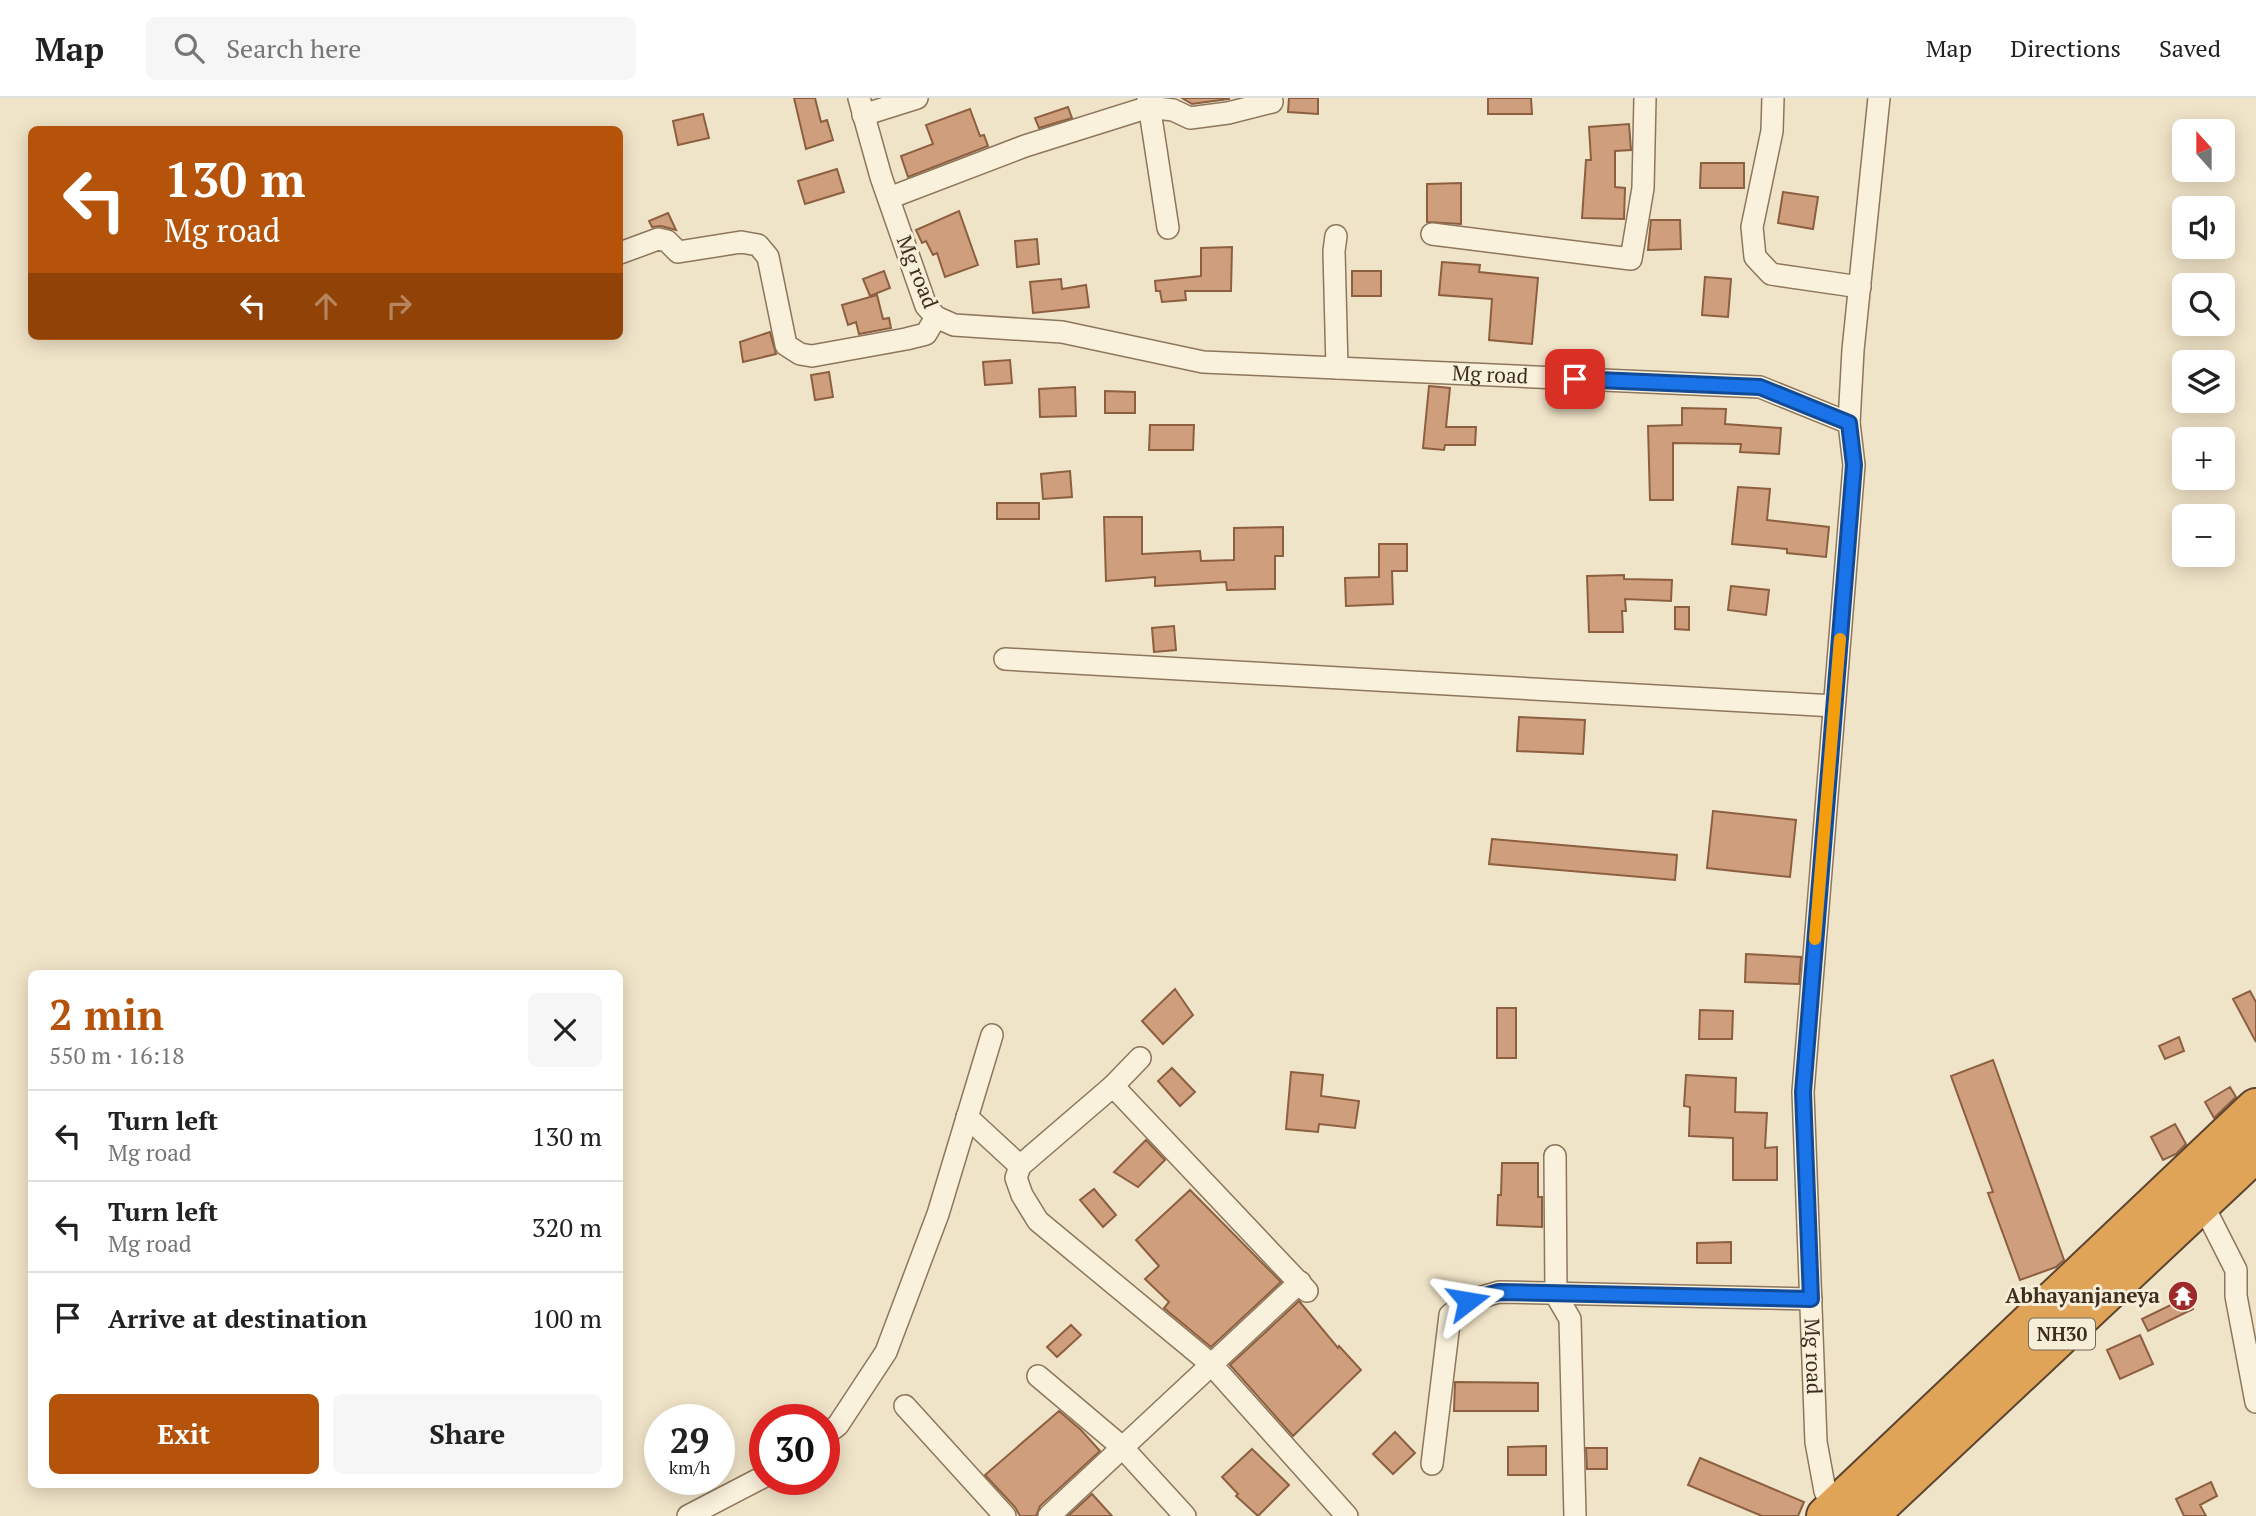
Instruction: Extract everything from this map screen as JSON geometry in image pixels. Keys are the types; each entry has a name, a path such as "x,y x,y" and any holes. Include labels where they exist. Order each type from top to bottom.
{"highway":[{"name":"NH30","path":"1840,1514 2256,1108"},
{"name":"NH30","path":"1840,1514 2202,1203 2256,1152"}],"street":[{"path":"861,107 917,98"},
{"path":"1432,234 1631,259 1643,188 1645,98"},
{"path":"1773,98 1772,131 1752,227 1755,257 1771,274 1860,287"},
{"path":"1849,423 1853,350 1880,98"},
{"path":"1149,102 1168,228"},
{"path":"889,198 1149,102 1190,118 1228,113 1272,102"},
{"name":"Mg road","path":"861,107 926,306 936,317 954,325 1062,332 1203,362 1760,387 1849,423 1854,465 1803,1092 1816,1442 1825,1491 1840,1514"},
{"path":"1336,236 1334,251 1337,369"},
{"path":"623,252 658,239 667,241 678,252 741,242 758,245 768,257 786,345 800,354 812,356 906,340 926,334 936,317"},
{"path":"1004,659 1834,706"},
{"path":"840,1422 886,1352 938,1214 992,1035"},
{"path":"1140,1058 1113,1086 1020,1166 1016,1178 1022,1195 1038,1221 1211,1364 1347,1516"},
{"path":"1049,1516 1211,1364 1303,1287 1113,1086"},
{"path":"967,1117 1020,1166"},
{"path":"1555,1156 1556,1295 1570,1319 1575,1516"},
{"path":"2202,1203 2236,1270 2236,1296 2256,1402"},
{"path":"1432,1464 1450,1315 1468,1301 1499,1292 1811,1299"},
{"path":"1038,1376 1122,1447 1185,1516"},
{"path":"905,1406 1005,1516"},
{"path":"688,1516 749,1484"}],"building":[{"path":"794,98 815,98 821,122 827,120 833,140 806,149"},
{"path":"1182,98 1229,98 1229,99 1192,104"},
{"path":"1289,98 1318,98 1318,114 1288,112"},
{"path":"1488,98 1531,98 1532,114 1488,114"},
{"path":"1068,107 1072,118 1039,128 1035,118"},
{"path":"970,109 980,136 984,135 988,146 908,177 901,156 933,144 926,125"},
{"path":"703,114 709,138 678,145 673,121"},
{"path":"1629,124 1631,150 1615,151 1615,187 1625,188 1624,219 1582,218 1586,160 1591,160 1589,127"},
{"path":"1701,163 1744,163 1744,188 1700,188"},
{"path":"837,169 844,192 805,204 798,181"},
{"path":"1461,183 1461,224 1427,222 1427,184"},
{"path":"1783,192 1818,197 1813,229 1778,223"},
{"path":"959,211 978,265 945,277 937,253 933,255 926,241 922,243 916,230"},
{"path":"668,213 676,230 661,226 652,227 649,221"},
{"path":"1651,220 1680,220 1681,249 1648,250"},
{"path":"1037,239 1039,264 1017,267 1015,241"},
{"path":"1232,247 1231,291 1185,291 1186,300 1162,302 1160,291 1156,291 1155,281 1201,276 1201,248"},
{"path":"1442,262 1480,265 1479,272 1538,278 1532,344 1489,340 1492,299 1439,295"},
{"path":"884,271 890,288 870,296 863,279"},
{"path":"1352,271 1381,271 1381,296 1352,296"},
{"path":"1705,277 1731,279 1728,317 1702,315"},
{"path":"1061,279 1062,289 1086,285 1089,307 1033,313 1030,282"},
{"path":"877,295 883,319 889,318 891,328 859,334 856,322 848,325 842,305"},
{"path":"770,332 776,354 743,362 740,342"},
{"path":"1010,360 1012,383 985,385 983,362"},
{"path":"829,372 833,397 815,400 811,375"},
{"path":"1429,386 1450,388 1446,427 1476,427 1475,445 1445,445 1444,450 1423,448"},
{"path":"1075,387 1076,416 1040,417 1039,389"},
{"path":"1105,391 1135,392 1135,413 1105,413"},
{"path":"1682,408 1726,409 1725,424 1781,428 1779,454 1740,452 1741,444 1673,443 1673,500 1650,500 1648,426 1682,425"},
{"path":"1150,425 1194,425 1193,450 1149,450"},
{"path":"1070,471 1072,497 1043,499 1041,474"},
{"path":"1738,487 1770,489 1767,520 1829,527 1826,557 1787,553 1787,549 1732,544"},
{"path":"997,503 1039,503 1039,519 997,519"},
{"path":"1104,517 1142,517 1142,554 1200,551 1201,561 1234,560 1234,528 1283,527 1283,556 1275,556 1275,589 1227,590 1226,582 1155,586 1155,577 1106,581"},
{"path":"1379,544 1407,544 1407,571 1392,571 1393,604 1346,606 1345,578 1379,577"},
{"path":"1624,575 1624,579 1672,580 1671,601 1625,599 1626,611 1622,611 1623,632 1589,632 1587,576"},
{"path":"1731,586 1769,590 1766,615 1728,610"},
{"path":"1675,607 1689,607 1689,630 1675,629"},
{"path":"1174,626 1176,650 1154,652 1152,628"},
{"path":"1519,717 1585,720 1583,754 1517,751"},
{"path":"1713,811 1796,820 1790,877 1707,868"},
{"path":"1492,839 1677,855 1675,880 1489,864"},
{"path":"1746,954 1801,957 1799,984 1745,982"},
{"path":"1175,989 1193,1015 1163,1044 1142,1021"},
{"path":"2250,991 2256,1002 2256,1042 2233,999"},
{"path":"1497,1008 1516,1008 1516,1058 1497,1058"},
{"path":"1700,1010 1733,1011 1732,1039 1699,1039"},
{"path":"2179,1037 2184,1051 2165,1059 2159,1046"},
{"path":"1993,1060 2064,1260 2056,1267 2020,1280 1988,1193 1993,1192 1951,1076"},
{"path":"1172,1068 1195,1092 1180,1106 1158,1081"},
{"path":"1291,1072 1323,1075 1321,1096 1359,1101 1355,1128 1319,1124 1318,1132 1286,1129"},
{"path":"1686,1075 1736,1078 1735,1112 1767,1113 1765,1148 1777,1147 1777,1180 1733,1180 1733,1138 1689,1136 1690,1107 1684,1106"},
{"path":"2230,1087 2236,1097 2214,1118 2205,1102"},
{"path":"2175,1124 2186,1144 2176,1154 2163,1160 2151,1137"},
{"path":"1146,1140 1165,1160 1138,1187 1114,1172"},
{"path":"1502,1163 1538,1163 1538,1197 1542,1197 1542,1227 1497,1225"},
{"path":"1094,1189 1116,1215 1103,1227 1080,1200"},
{"path":"1190,1190 1281,1282 1211,1347 1164,1308 1169,1302 1145,1279 1159,1266 1136,1240"},
{"path":"1731,1242 1731,1263 1697,1263 1697,1243"},
{"path":"2187,1297 2193,1309 2148,1331 2142,1319"},
{"path":"1299,1301 1338,1348 1339,1346 1361,1370 1293,1436 1230,1365"},
{"path":"1071,1325 1081,1335 1057,1357 1047,1347"},
{"path":"2140,1335 2153,1364 2120,1379 2107,1350"},
{"path":"1455,1382 1538,1383 1538,1411 1454,1411"},
{"path":"1059,1411 1100,1451 1040,1506 1036,1516 1020,1516 985,1475"},
{"path":"1395,1432 1415,1453 1393,1474 1373,1454"},
{"path":"1546,1446 1546,1475 1508,1475 1508,1447"},
{"path":"1586,1448 1607,1448 1607,1469 1587,1469"},
{"path":"1252,1449 1289,1485 1258,1516 1236,1496 1238,1494 1222,1477"},
{"path":"1700,1458 1804,1502 1798,1516 1762,1516 1688,1485"},
{"path":"2211,1482 2217,1496 2200,1505 2206,1516 2184,1516 2176,1499"},
{"path":"1092,1494 1112,1516 1068,1516"}],"slow traffic":[{"path":"1815,939 1840,639"}],"place":[{"name":"Abhayanjaneya","path":"2183,1296"}],"route":[{"path":"1468,1301 1499,1292 1811,1299 1803,1092 1854,465 1849,423 1760,387 1575,379"}]}
